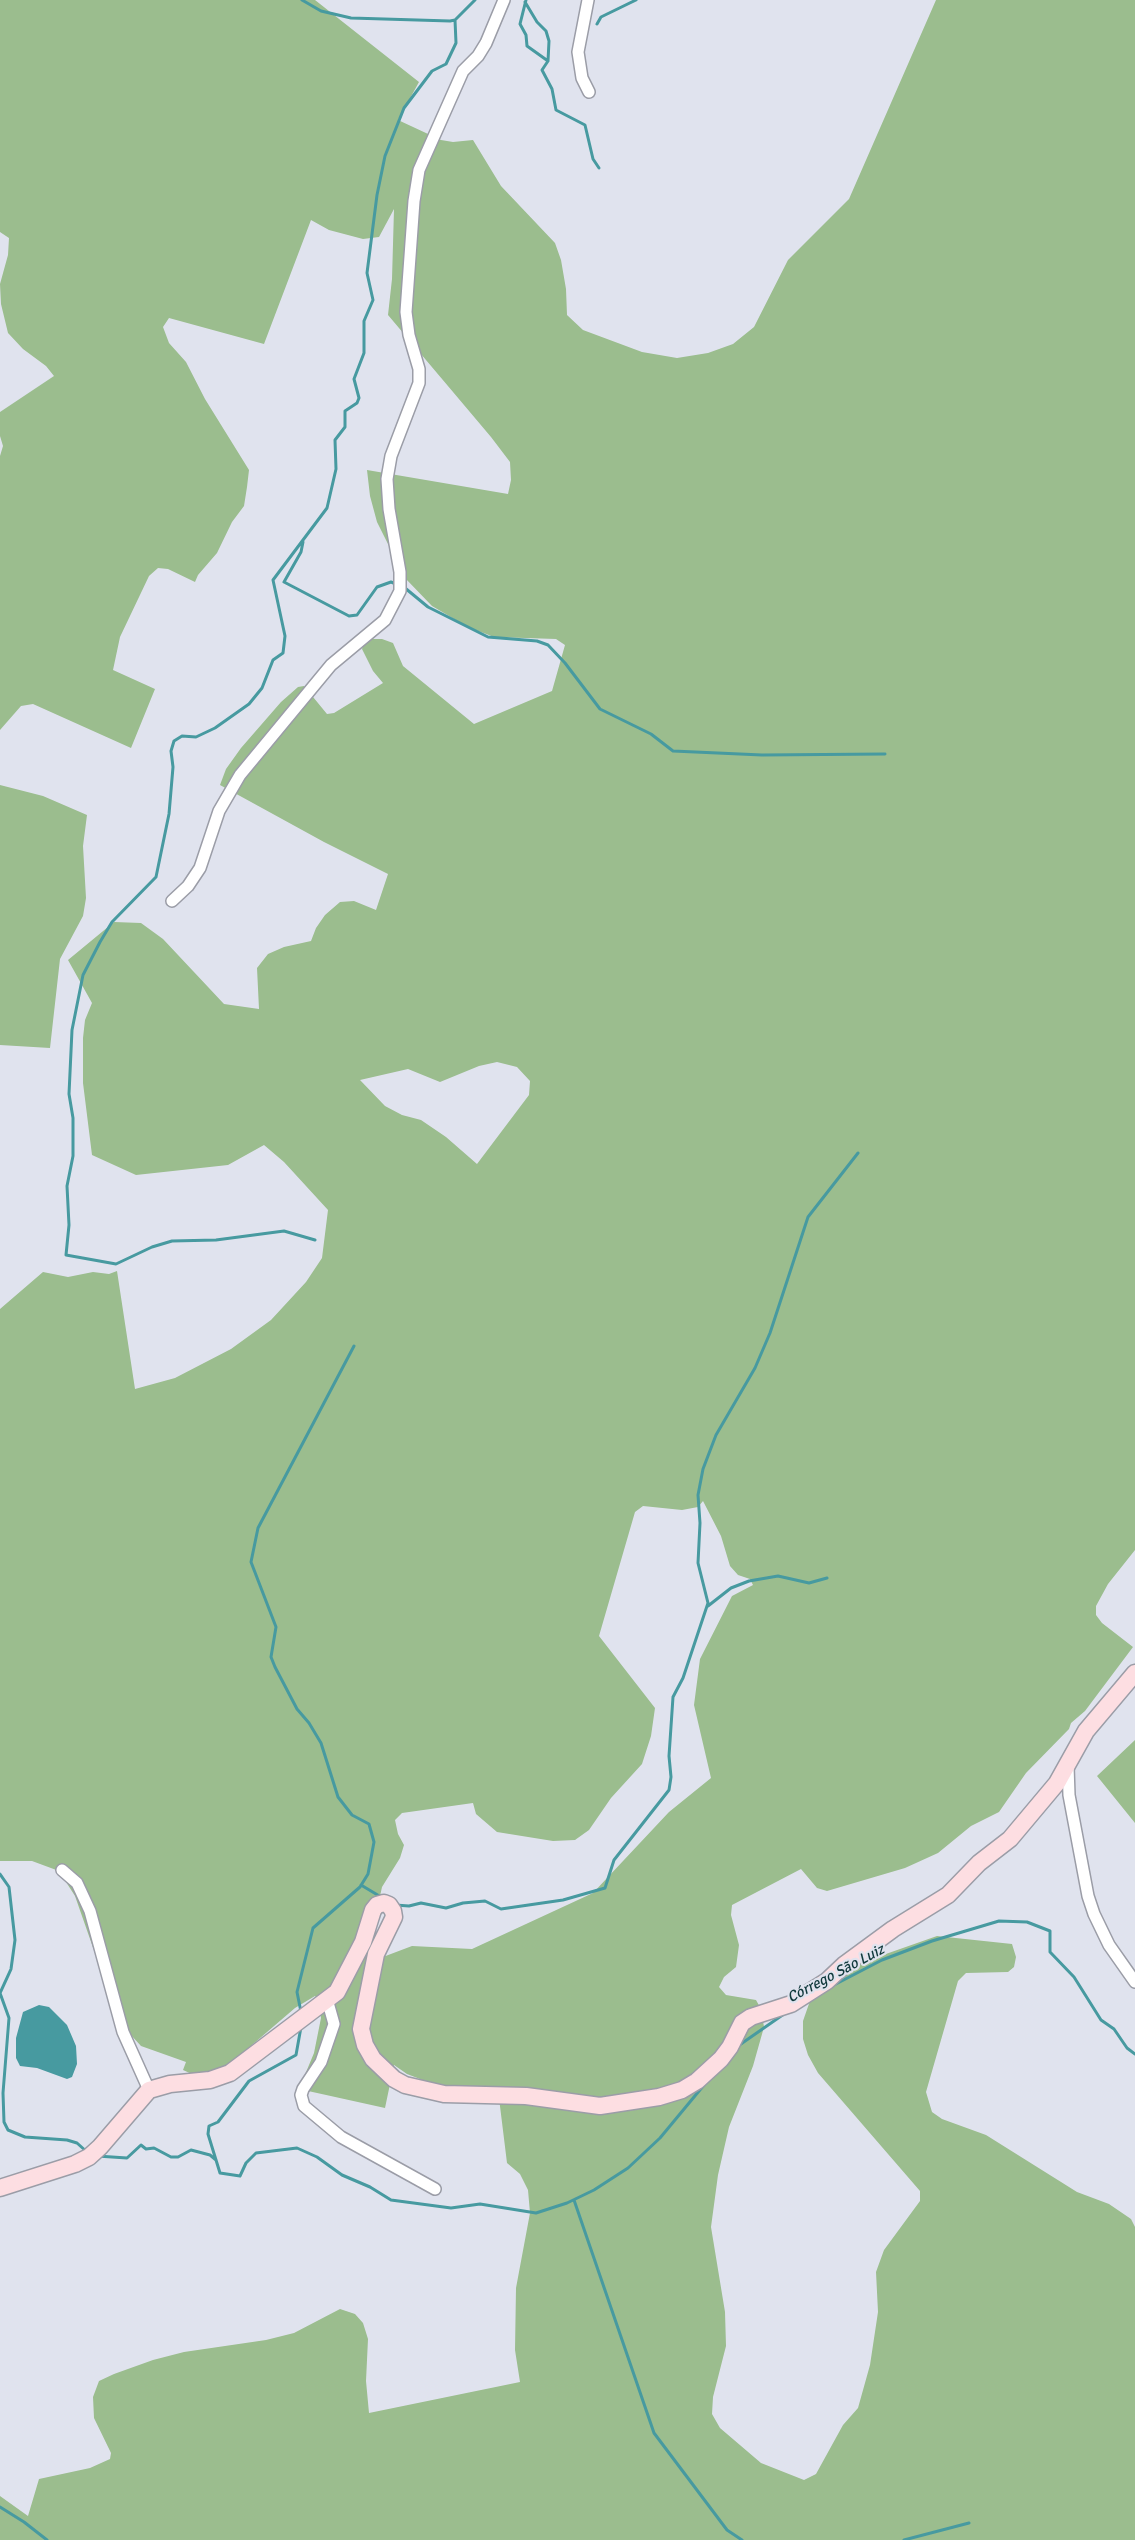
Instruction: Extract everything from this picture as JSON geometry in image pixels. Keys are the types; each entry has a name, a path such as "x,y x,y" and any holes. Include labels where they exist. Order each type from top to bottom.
{"street":[{"path":"172,901 188,886 200,868 219,812 240,775 331,665 385,620 400,591 400,572 389,509 387,479 391,456 419,383 418,369 409,336 406,312 414,202 419,170 463,71 478,56 486,43 504,0"},
{"path":"588,0 578,52 582,78 589,92"},
{"path":"0,2188 75,2164 89,2157 100,2147 149,2090 170,2084 210,2080 225,2075 328,1999 337,1992 346,1978 363,1942 373,1910 377,1905 384,1903 393,1911 394,1917 376,1954 361,2029 365,2045 373,2059 394,2079 405,2085 444,2094 526,2096 600,2106 659,2097 682,2090 708,2072 730,2047 742,2023 751,2017 780,2010 803,1996 893,1929 948,1894 979,1863 1019,1831 1068,1766 1086,1731 1135,1673"},
{"path":"1068,1766 1069,1795 1088,1896 1094,1914 1109,1945 1135,1982"},
{"path":"62,1870 77,1883 90,1911 123,2032 149,2090"},
{"path":"328,1999 334,2024 321,2062 303,2089 301,2095 304,2106 342,2137 435,2189"}],"green space":[{"path":"0,0 315,0 419,82 398,120 441,140 453,142 473,140 501,186 555,243 561,260 566,289 567,315 583,330 642,352 677,358 708,353 733,344 754,327 788,260 849,199 936,0 1135,0 1135,1550 1108,1584 1096,1606 1096,1615 1102,1623 1133,1647 1085,1711 1071,1723 1069,1729 1026,1773 999,1812 971,1826 938,1853 905,1868 827,1891 817,1888 801,1869 732,1905 731,1915 739,1945 736,1967 724,1977 719,1987 726,1995 756,2000 761,2009 764,2027 753,2066 729,2127 718,2175 711,2227 725,2312 726,2346 713,2397 712,2414 720,2428 761,2463 804,2480 816,2474 843,2425 858,2408 870,2365 878,2312 876,2272 884,2250 920,2201 920,2191 818,2073 808,2055 803,2039 803,2021 811,1998 846,1968 937,1936 1012,1944 1016,1957 1014,1967 1008,1972 966,1973 958,1981 926,2092 932,2112 942,2119 986,2135 1077,2192 1109,2204 1131,2219 1135,2227 1135,2540 0,2540 0,2496 28,2516 39,2479 90,2468 110,2459 111,2453 94,2418 93,2397 99,2381 153,2360 184,2352 266,2340 294,2333 340,2309 355,2314 363,2323 368,2339 366,2381 369,2413 520,2382 515,2350 516,2288 530,2213 528,2190 520,2174 507,2163 499,2098 438,2086 407,2074 394,2065 385,2108 299,2089 314,2053 321,2018 319,2001 315,1996 295,2008 231,2063 214,2071 194,2075 183,2070 186,2062 141,2046 119,2022 75,1896 59,1871 32,1861 0,1861 0,1309 43,1272 68,1277 93,1272 109,1274 117,1271 135,1389 175,1378 231,1349 271,1320 306,1282 322,1258 328,1210 284,1162 264,1145 228,1165 136,1175 92,1155 83,1083 83,1038 85,1020 92,1003 68,960 114,922 141,923 163,939 224,1004 259,1009 257,968 268,954 284,947 311,941 316,928 325,915 340,902 354,901 376,910 388,874 324,842 220,785 226,769 241,748 281,702 298,687 304,686 327,714 334,713 383,683 373,671 362,649 364,644 371,639 382,639 393,643 403,666 474,724 552,691 565,645 556,639 494,637 468,627 432,606 405,578 377,522 370,496 367,470 508,494 511,480 510,462 388,315 392,279 394,209 379,237 363,239 329,230 311,220 264,344 169,318 163,327 169,343 186,362 205,399 249,470 244,506 232,522 217,553 198,575 195,582 168,569 158,568 149,576 120,637 113,670 155,689 131,748 33,704 21,706 0,730 0,456 3,446 0,436 0,412 54,376 46,366 23,349 8,333 1,304 0,284 8,255 9,238 0,232","holes":["497,1062 517,1067 530,1081 529,1095 477,1164 446,1137 421,1120 402,1115 385,1106 360,1080 408,1069 440,1082 479,1066","703,1501 721,1536 730,1566 738,1575 750,1579 753,1585 732,1596 700,1659 694,1705 711,1778 669,1812 593,1893 472,1949 412,1946 375,1960 364,1970 382,1887 400,1858 404,1845 398,1834 395,1820 402,1813 473,1803 476,1814 497,1832 553,1841 575,1840 589,1830 611,1798 642,1764 651,1736 655,1708 599,1636 635,1512 643,1506 682,1510 698,1507"]},
{"path":"0,785 43,796 87,815 83,846 86,898 83,916 60,959 50,1048 0,1045"},
{"path":"1135,1740 1135,1823 1097,1776"}],"water":[{"path":"39,2005 49,2007 67,2025 76,2046 77,2064 72,2077 67,2079 37,2068 20,2066 16,2058 16,2038 23,2012"}],"waterway":[{"path":"302,0 321,11 351,18 450,21 455,20 475,0"},
{"path":"526,0 520,24 526,35 527,46 548,61"},
{"path":"597,24 601,17 636,0"},
{"path":"525,2 537,22 546,31 549,41 548,61 542,70 552,89 556,110 585,125 593,159 599,168"},
{"path":"315,1240 284,1231 216,1240 172,1241 152,1247 116,1264 66,1255 69,1225 67,1186 73,1156 73,1118 69,1094 72,1030 83,975 100,942 112,922 156,877 169,814 173,767 171,751 174,741 182,736 196,737 215,728 249,704 262,688 273,660 283,653 285,636 273,580 327,508 336,469 335,440 345,427 345,411 357,403 359,398 354,379 364,353 364,321 373,300 367,273 377,195 385,156 404,108 432,71 446,64 456,43 455,20"},
{"path":"303,542 301,552 284,582 349,616 357,615 377,587 391,582 396,584"},
{"path":"405,588 428,607 488,637 537,641 548,645 565,663 600,709 651,734 673,751 762,755 885,754"},
{"path":"395,1905 409,1906 421,1903 446,1908 463,1903 485,1901 501,1909 563,1900 605,1888 614,1860 669,1790 673,1697 683,1678 708,1603 698,1563 700,1523 698,1495 703,1469 716,1435 755,1368 770,1333 808,1217 858,1153"},
{"path":"301,2012 297,1992 313,1928 360,1887 368,1874 374,1842 369,1824 352,1815 338,1797 321,1743 309,1723 297,1709 275,1667 271,1657 276,1627 251,1562 258,1528 354,1346"},
{"path":"708,1606 731,1588 749,1581 778,1576 809,1583 827,1578"},
{"path":"0,1874 9,1887 15,1940 11,1969 0,1993 9,2018 3,2093 4,2122 8,2130 25,2137 67,2140 77,2143 87,2152"},
{"path":"361,1885 381,1897"},
{"name":"Córrego São Luiz","path":"832,1986 882,1960 932,1941 999,1921 1027,1922 1050,1931 1050,1952 1074,1977 1101,2020 1114,2029 1127,2048 1135,2054"},
{"name":"Córrego São Luiz","path":"738,2046 784,2014"},
{"path":"301,2027 296,2055 249,2081 218,2122 209,2126 208,2134 220,2173 240,2176 246,2163 256,2153 297,2148 317,2157 342,2175 370,2187 391,2200 451,2208 480,2204 536,2213 567,2203 594,2190 628,2168 660,2138 704,2085"},
{"name":"Córrego São Luiz","path":"97,2156 127,2158 141,2145 146,2149 154,2148 171,2157 178,2157 191,2150 210,2155 216,2160"},
{"path":"574,2200 654,2433 727,2530 742,2540"},
{"path":"0,2507 24,2522 47,2540"},
{"path":"904,2540 969,2523"}]}
